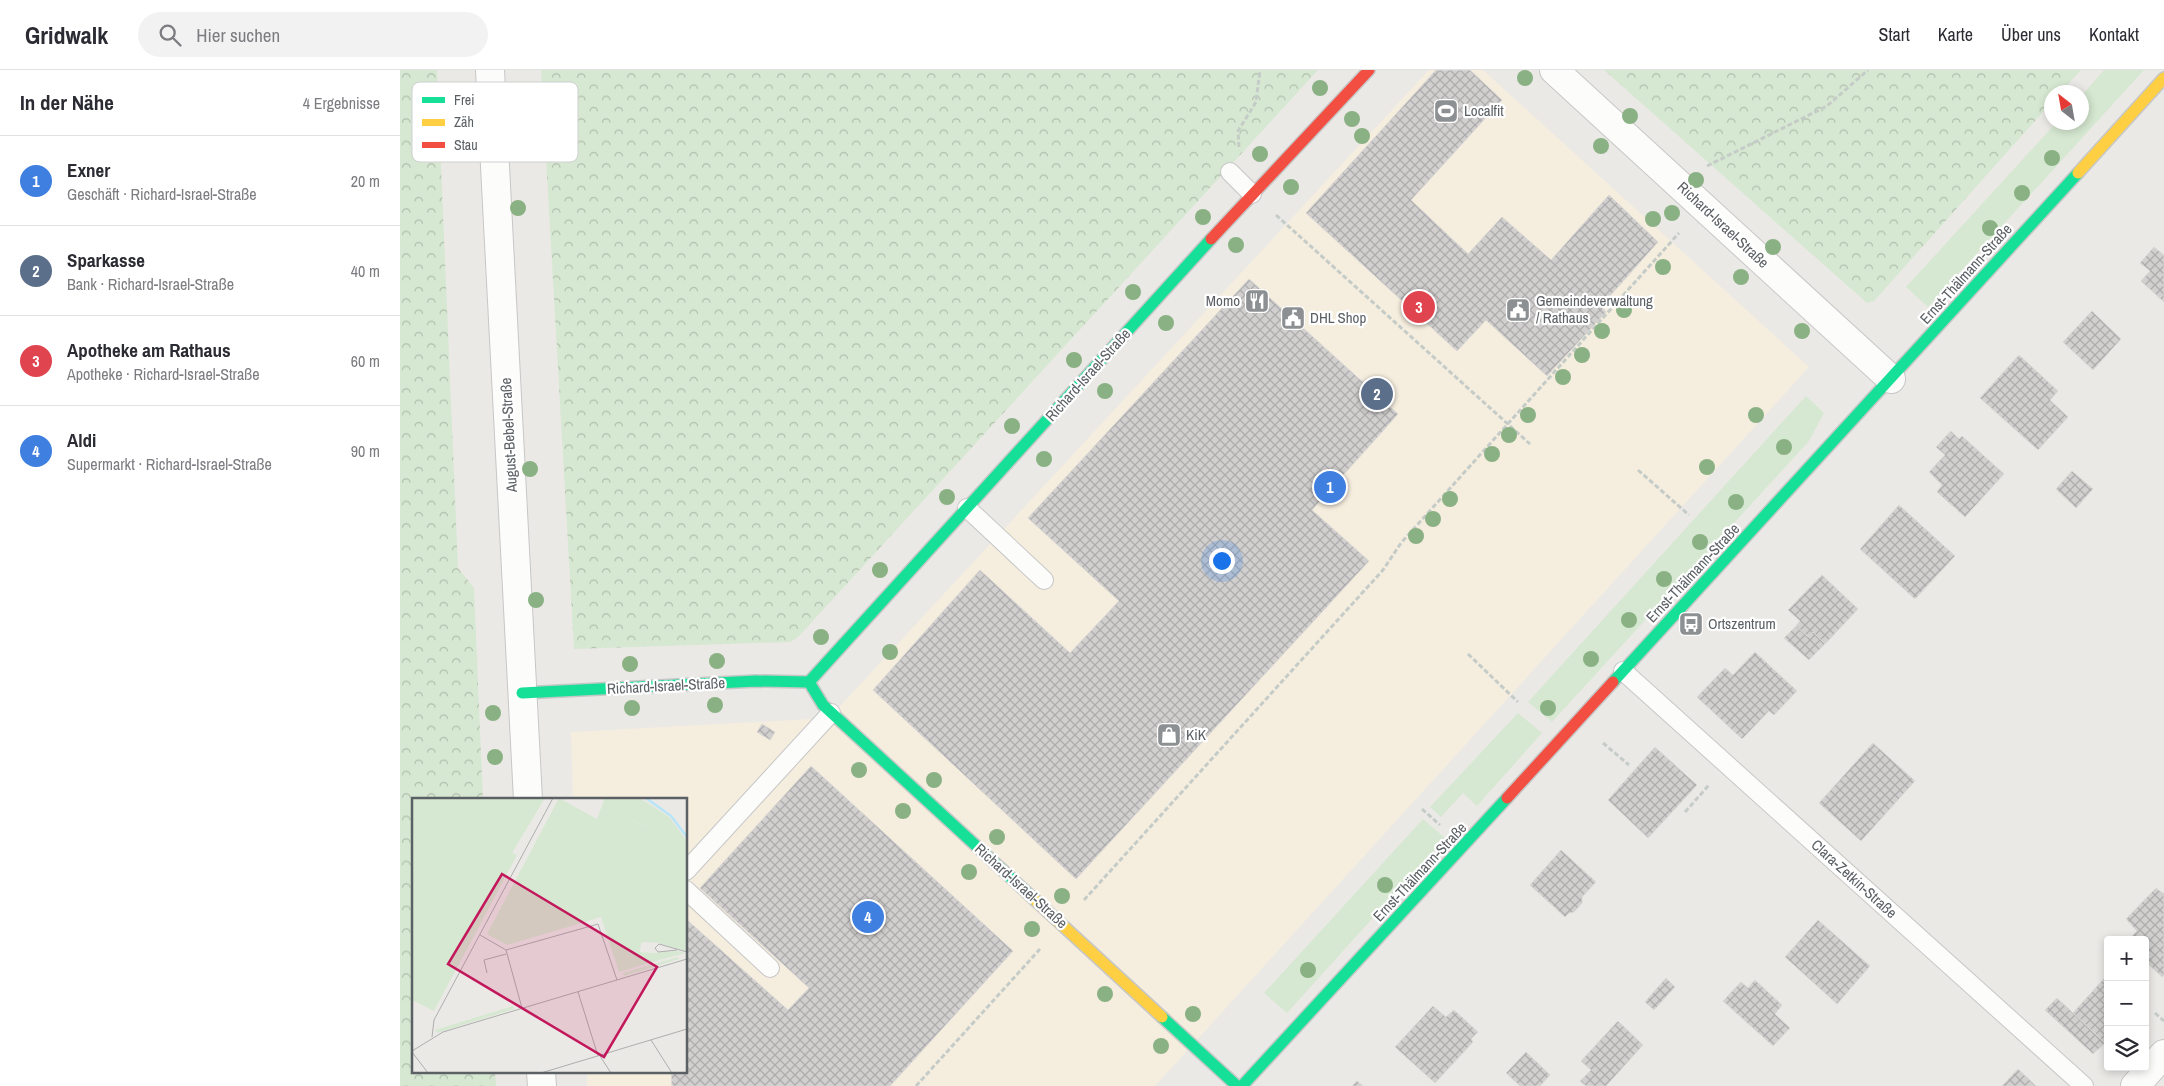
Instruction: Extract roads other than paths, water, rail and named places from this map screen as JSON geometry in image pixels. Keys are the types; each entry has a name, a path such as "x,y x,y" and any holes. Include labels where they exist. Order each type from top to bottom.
{"street":[{"name":"Richard-Israel-Straße","path":"522,693 756,682 809,682 1252,194 1368,70"},
{"name":"Richard-Israel-Straße","path":"1554,70 1891,379"},
{"name":"Ernst-Thälmann-Straße","path":"1242,1086 1891,379 2164,78"},
{"name":"August-Bebel-Straße","path":"495,162 528,798"},
{"name":"Richard-Israel-Straße","path":"809,682 823,705 1237,1086"},
{"path":"2135,1086 2164,1054"}],"lane":[{"path":"1230,172 1252,194"},
{"path":"967,508 1044,580"},
{"name":"Clara-Zetkin-Straße","path":"1623,671 2084,1086"},
{"path":"688,869 832,713"},
{"path":"688,892 770,968"}],"place":[{"name":"Localfit","path":"1446,111"},
{"name":"Momo","path":"1257,301"},
{"name":"Apotheke am Rathaus","path":"1419,307"},
{"name":"Gemeindeverwaltung / Rathaus","path":"1518,310"},
{"name":"DHL Shop","path":"1293,318"},
{"name":"Sparkasse","path":"1377,394"},
{"name":"Exner","path":"1330,487"},
{"name":"Ortszentrum","path":"1691,624"},
{"name":"KiK","path":"1169,735"},
{"name":"Aldi","path":"868,917"}]}
